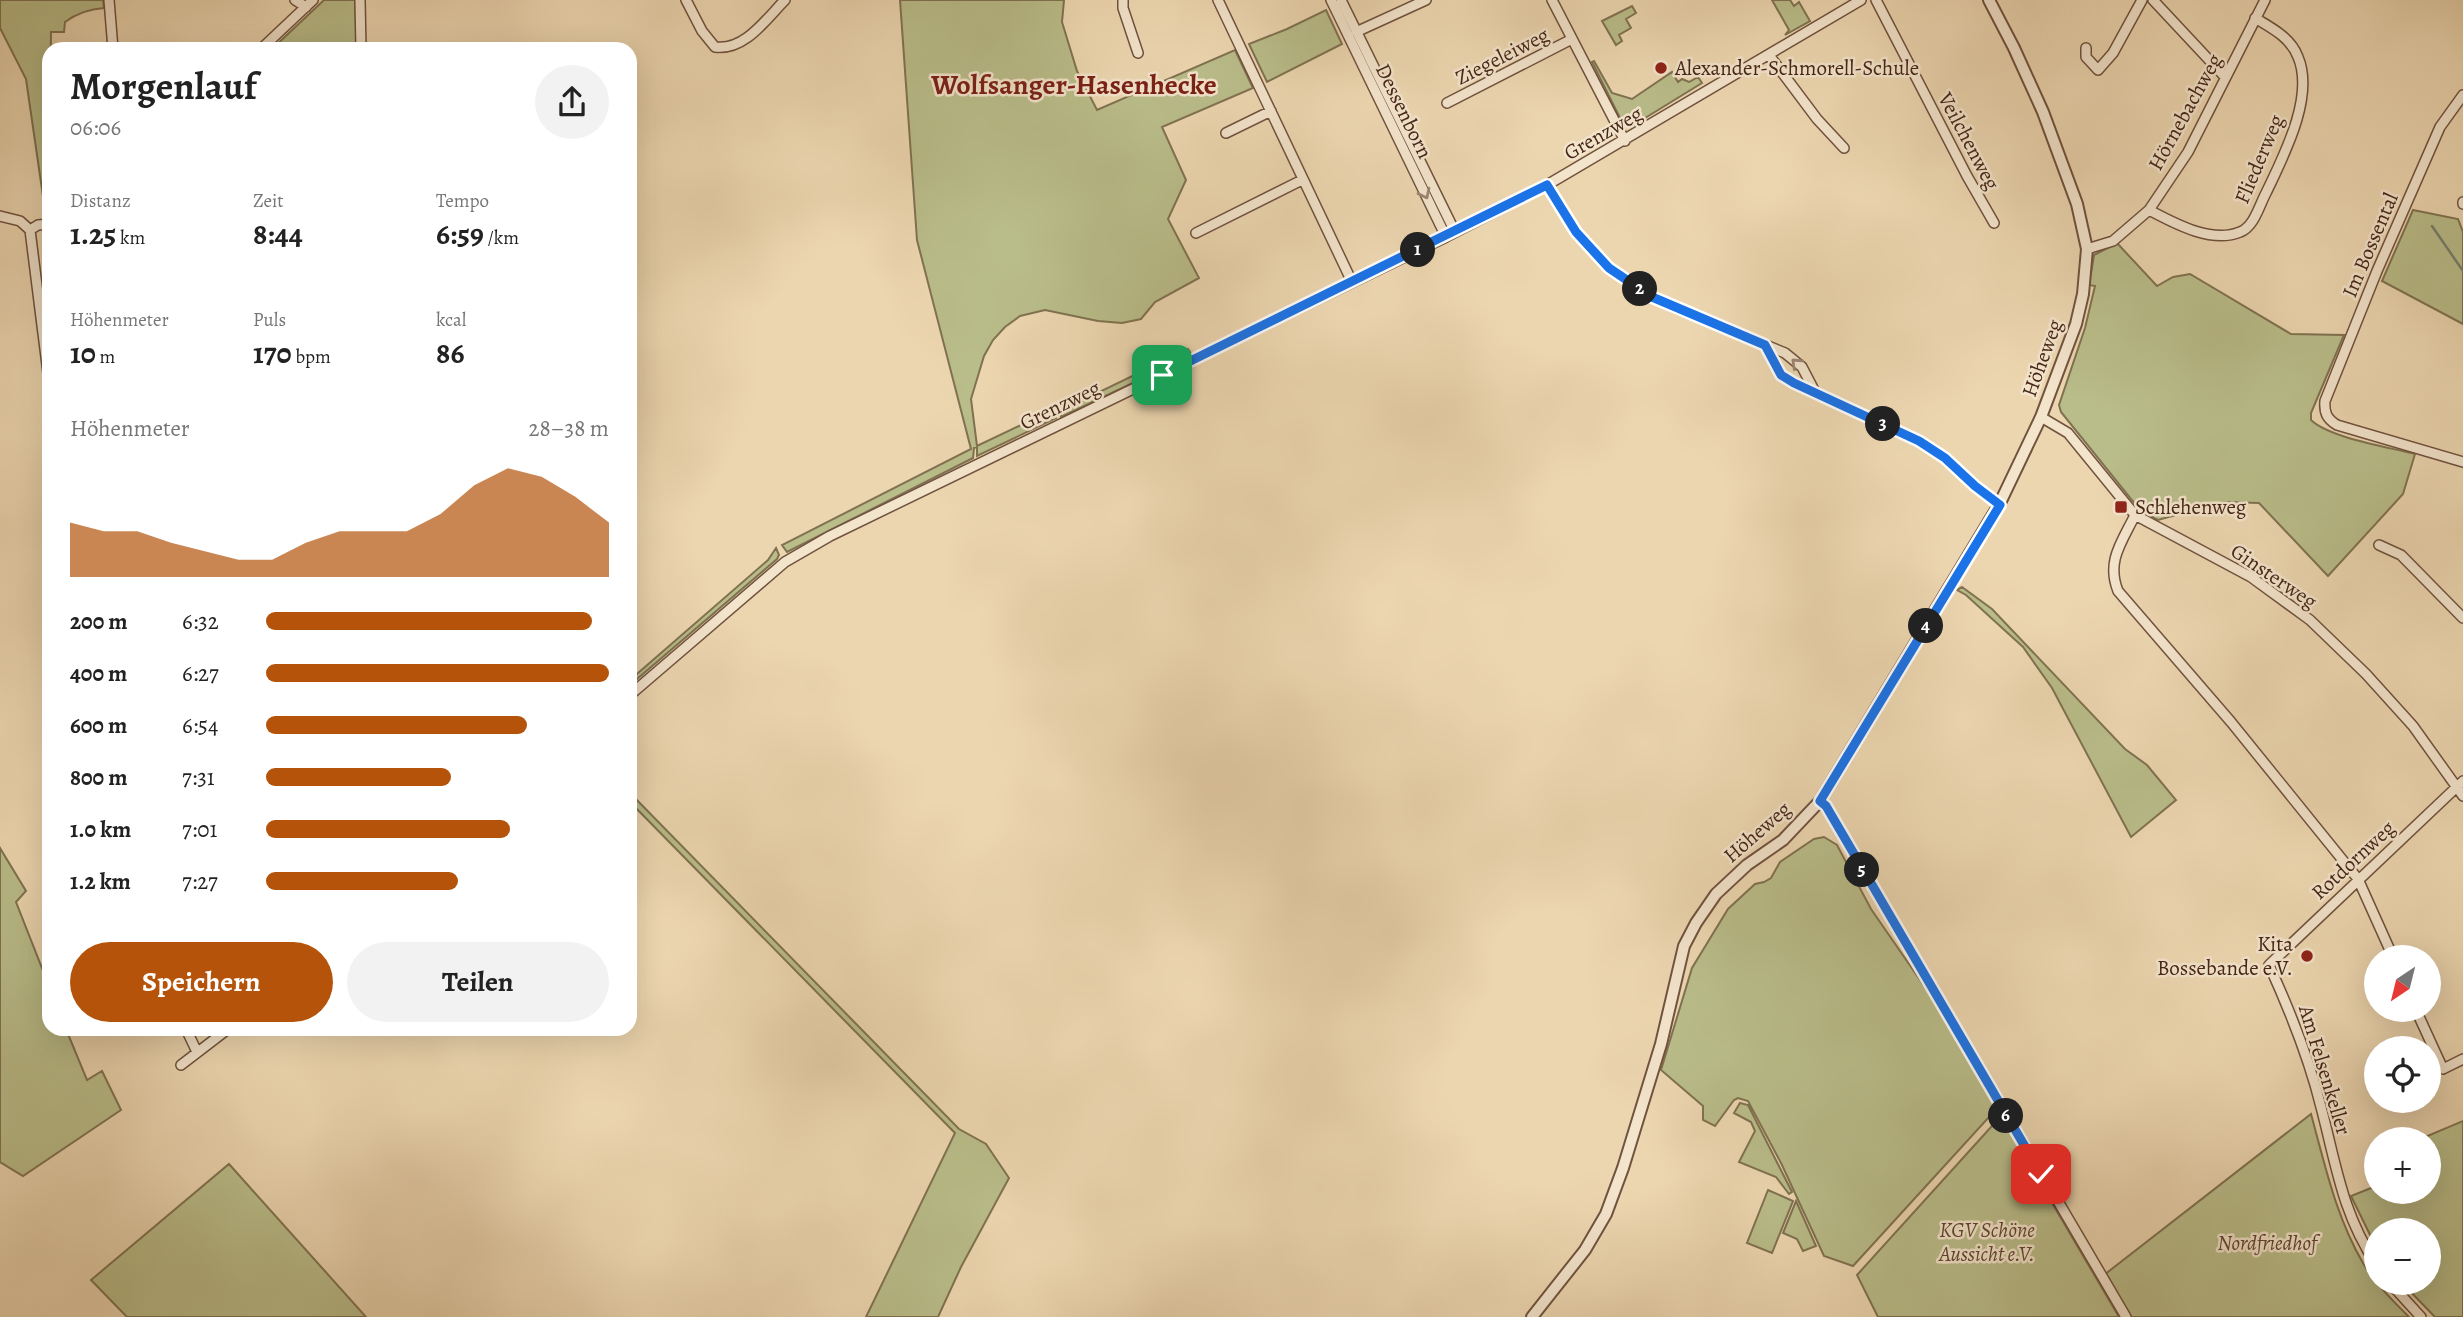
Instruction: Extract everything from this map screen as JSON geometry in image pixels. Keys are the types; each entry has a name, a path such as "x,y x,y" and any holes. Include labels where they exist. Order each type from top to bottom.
{"street":[{"path":"109,0 112,42"},
{"path":"295,0 309,3"},
{"path":"360,0 361,42"},
{"path":"686,0 702,31 715,47 724,48 743,43 785,0"},
{"path":"1123,0 1123,8 1138,53"},
{"path":"1218,0 1352,282"},
{"name":"Dessenborn","path":"1331,0 1446,237"},
{"name":"Dessenborn","path":"1341,0 1455,232"},
{"path":"1356,32 1426,0"},
{"path":"1552,0 1625,141"},
{"name":"Grenzweg","path":"637,689 785,562 830,536 1446,237 1547,185 1861,0"},
{"name":"Veilchenweg","path":"1876,0 1994,223"},
{"name":"Höheweg","path":"1533,1315 1585,1250 1606,1214 1661,1044 1684,946 1696,923 1716,894 1747,866 1783,840 1820,801 2000,505 2041,416 2076,324 2087,249 2077,204 2043,112 1989,0"},
{"path":"2086,48 2086,57 2098,70 2113,53 2142,0"},
{"path":"2153,0 2225,77"},
{"name":"Hörnebachweg","path":"2087,249 2113,241 2149,210 2188,152 2265,0"},
{"path":"268,42 309,3"},
{"name":"Fliederweg","path":"2149,210 2190,228 2228,236 2241,232 2252,221 2286,151 2303,82 2298,56 2282,34 2255,18"},
{"name":"Ziegeleiweg","path":"1447,103 1572,39"},
{"path":"1769,55 1817,119 1844,148"},
{"name":"Im Bossental","path":"2462,98 2440,127 2377,271 2325,401 2325,414 2337,425 2463,462"},
{"path":"1226,133 1271,111"},
{"path":"1196,233 1302,180"},
{"path":"1547,185 1576,232 1609,268 1652,297 1795,359 1808,376 1815,392"},
{"path":"0,214 20,221 30,230 42,325"},
{"path":"30,230 42,225"},
{"path":"1765,345 1781,375 1919,441 1945,458 2000,505"},
{"name":"Ginsterweg","path":"2041,416 2068,433 2135,515 2251,577 2310,620 2366,674 2413,726 2460,784 2463,796"},
{"path":"2135,515 2113,563 2113,580 2118,591 2231,722 2358,879 2388,945"},
{"path":"2379,545 2401,555 2463,618"},
{"name":"Rotdornweg","path":"2269,965 2460,784"},
{"path":"1820,801 1826,806 2126,1317"},
{"name":"Am Felsenkeller","path":"2269,965 2310,1066 2342,1195 2364,1242"},
{"path":"2421,1022 2443,1069 2463,1059"},
{"path":"189,1036 197,1052"},
{"path":"181,1065 219,1036"},
{"path":"2401,1295 2421,1317"}],"green space":[{"path":"0,0 103,0 104,8 83,12 70,19 65,22 64,32 51,32 51,42 42,42 42,189 26,79 0,28"},
{"path":"324,0 355,0 357,42 279,42"},
{"path":"900,0 1064,0 1062,22 1077,71 1097,110 1235,50 1253,88 1162,127 1186,180 1168,219 1199,278 1155,302 1141,319 1122,323 1098,321 1045,310 1020,316 993,340 984,356 971,399 977,446 1052,410 1056,418 977,456 977,447 974,448 973,458 787,552 782,545 971,449 917,240"},
{"path":"1772,0 1790,0 1794,6 1799,2 1810,21 1785,35 1789,30"},
{"path":"1632,6 1636,13 1626,19 1631,28 1619,35 1622,41 1616,45 1602,21"},
{"path":"1326,10 1342,44 1267,82 1249,44"},
{"path":"1594,61 1612,93 1632,99 1672,72 1678,82 1682,79 1689,82 1698,77 1702,83 1632,126 1627,125 1620,118 1592,62"},
{"path":"2413,210 2458,219 2463,232 2463,324 2382,281"},
{"path":"2117,243 2157,286 2173,277 2190,274 2291,334 2344,335 2311,413 2311,420 2345,437 2415,454 2403,494 2328,576 2259,503 2224,502 2158,520 2139,509 2061,412 2059,405 2085,328 2095,286 2089,285 2094,255"},
{"path":"1188,349 1192,355 1061,417 1060,411"},
{"path":"776,548 779,555 777,559 637,679 637,674 768,560"},
{"path":"1962,587 1992,609 2125,749 2147,765 2176,800 2131,837 2052,688 2023,647 1957,590"},
{"path":"637,800 959,1129 986,1144 1009,1178 961,1267 938,1317 866,1317 955,1133 637,809"},
{"path":"1824,837 1837,845 1871,909 1929,993 1993,1100 1990,1116 1853,1266 1824,1256 1782,1165 1748,1101 1738,1098 1734,1100 1715,1126 1703,1120 1703,1106 1661,1070 1692,968 1728,909 1755,884 1771,878 1780,862 1814,839"},
{"path":"0,848 26,891 16,902 42,968 42,1036 69,1036 87,1080 102,1071 121,1110 23,1176 0,1162"},
{"path":"1740,1103 1748,1105 1792,1192 1789,1194 1776,1177 1739,1162 1755,1131 1751,1122 1734,1113"},
{"name":"Nordfriedhof","path":"2311,1114 2345,1227 2364,1264 2364,1295 2388,1295 2409,1317 2129,1317 2104,1275"},
{"name":"KGV Schöne Aussicht e.V.","path":"2001,1116 2119,1317 1878,1317 1857,1275"},
{"path":"2463,1121 2463,1317 2435,1317 2414,1295 2441,1295 2441,1218 2364,1218 2364,1223 2351,1196 2364,1191 2364,1204 2441,1204 2441,1130"},
{"path":"229,1164 366,1317 127,1317 91,1280"},
{"path":"1768,1190 1793,1201 1772,1253 1747,1243"},
{"path":"1796,1201 1816,1246 1803,1251 1797,1239 1783,1233"}],"waterway":[{"path":"2432,226 2463,271"}],"place":[{"name":"Alexander-Schmorell-Schule","path":"1661,68"},
{"name":"Schlehenweg","path":"2121,507"},
{"name":"Kita Bossebande e.V.","path":"2307,956"}],"district":[{"name":"Wolfsanger-Hasenhecke","path":"1074,85"}],"route":[{"path":"1162,375 1547,185 1576,232 1609,268 1652,297 1678,310 1765,345 1781,375 1919,441 1945,458 2000,505 1820,801 1826,806 2041,1174"}]}
